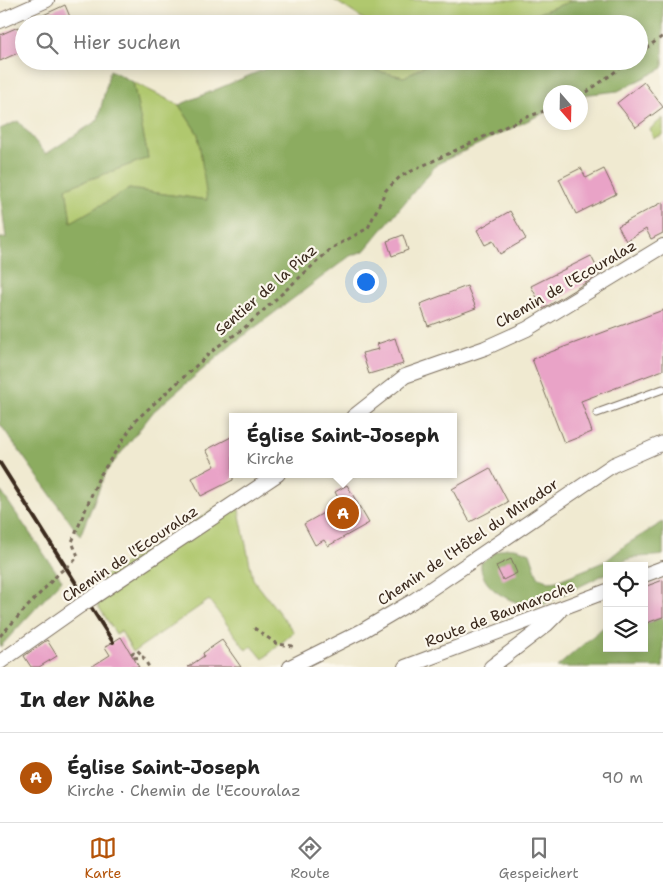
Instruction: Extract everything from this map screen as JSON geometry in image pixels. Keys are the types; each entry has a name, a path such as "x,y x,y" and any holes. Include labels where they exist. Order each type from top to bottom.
{"street":[{"path":"0,21 47,0"},
{"name":"Chemin de l'Ecouralaz","path":"358,413 405,376 485,348 527,329 663,246"},
{"name":"Chemin de l'Hôtel du Mirador","path":"290,667 362,631 413,600 613,465 663,443"},
{"name":"Chemin de l'Ecouralaz","path":"0,662 272,478"},
{"path":"648,574 663,568"},
{"name":"Route de Baumaroche","path":"405,667 603,592"},
{"path":"491,667 546,625 564,608"}],"lane":[{"path":"597,413 663,389"}],"path":[{"path":"648,47 663,36"},
{"path":"588,91 618,70"},
{"name":"Sentier de la Piaz","path":"0,636 60,572 78,556 72,542 100,477 136,420 217,347 243,329 264,311 332,248 368,228 386,190 402,176 524,118 543,111"},
{"path":"254,628 277,644 293,646"},
{"path":"143,657 132,656 137,650 143,657 150,667"}],"green space":[{"path":"334,0 574,0 533,15 357,15"},
{"path":"574,0 663,0 663,68 618,91 588,94 588,85 543,85 543,113 437,164 364,251 350,256 234,343 154,411 106,472 80,536 0,424 0,238 6,238 0,192 0,129 18,121 46,154 98,120 110,70 133,82 148,158 66,188 71,222 129,189 207,200 198,134 179,105 263,70 373,70 404,77 417,70 648,70 648,15 533,15"},
{"path":"373,70 417,70 404,77"},
{"path":"133,82 179,105 198,134 208,200 129,189 71,223 66,188 148,158"},
{"path":"663,118 663,135 653,138 650,129"},
{"path":"0,490 62,580 0,647"},
{"path":"236,496 253,579 294,632 263,659 252,646 246,650 209,600 133,652 121,631 116,634 86,587"},
{"path":"663,522 663,555 633,558 622,562 604,562 627,544"},
{"path":"515,548 530,553 538,577 549,582 557,581 603,562 603,575 542,605 523,604 502,596 486,582 482,573 481,563 499,551"},
{"path":"663,617 663,667 557,667 603,627 603,652 648,652 648,623"}],"building":[{"path":"65,5 69,15 43,15"},
{"path":"15,28 15,54 0,61 0,35"},
{"path":"644,82 663,107 636,127 617,103"},
{"path":"581,168 586,178 604,169 616,194 576,214 559,179"},
{"path":"663,202 663,233 651,239 646,229 626,241 618,226"},
{"path":"510,211 526,239 500,254 493,241 485,245 477,230"},
{"path":"403,235 408,250 392,256 387,241"},
{"path":"591,256 600,274 543,309 531,286"},
{"path":"467,286 476,308 428,326 420,304"},
{"path":"663,310 663,370 581,401 592,432 564,443 532,359"},
{"path":"395,338 403,364 369,374 362,353 379,349 377,344"},
{"path":"229,438 229,478 233,478 233,480 201,496 192,478 215,466 206,450"},
{"path":"490,468 508,502 470,522 452,489"},
{"path":"347,485 369,523 328,546 324,540 315,545 304,524 341,503 335,492"},
{"path":"511,559 517,573 503,580 496,566"},
{"path":"663,580 663,617 648,623 648,607 648,586"},
{"path":"121,637 139,667 91,667 110,655 105,647"},
{"path":"47,640 57,656 39,667 31,667 24,656"},
{"path":"222,640 241,667 188,667 204,656 203,653"}],"railway":[{"path":"0,463 113,642"}],"place":[{"name":"Église Saint-Joseph","path":"343,513"}]}
